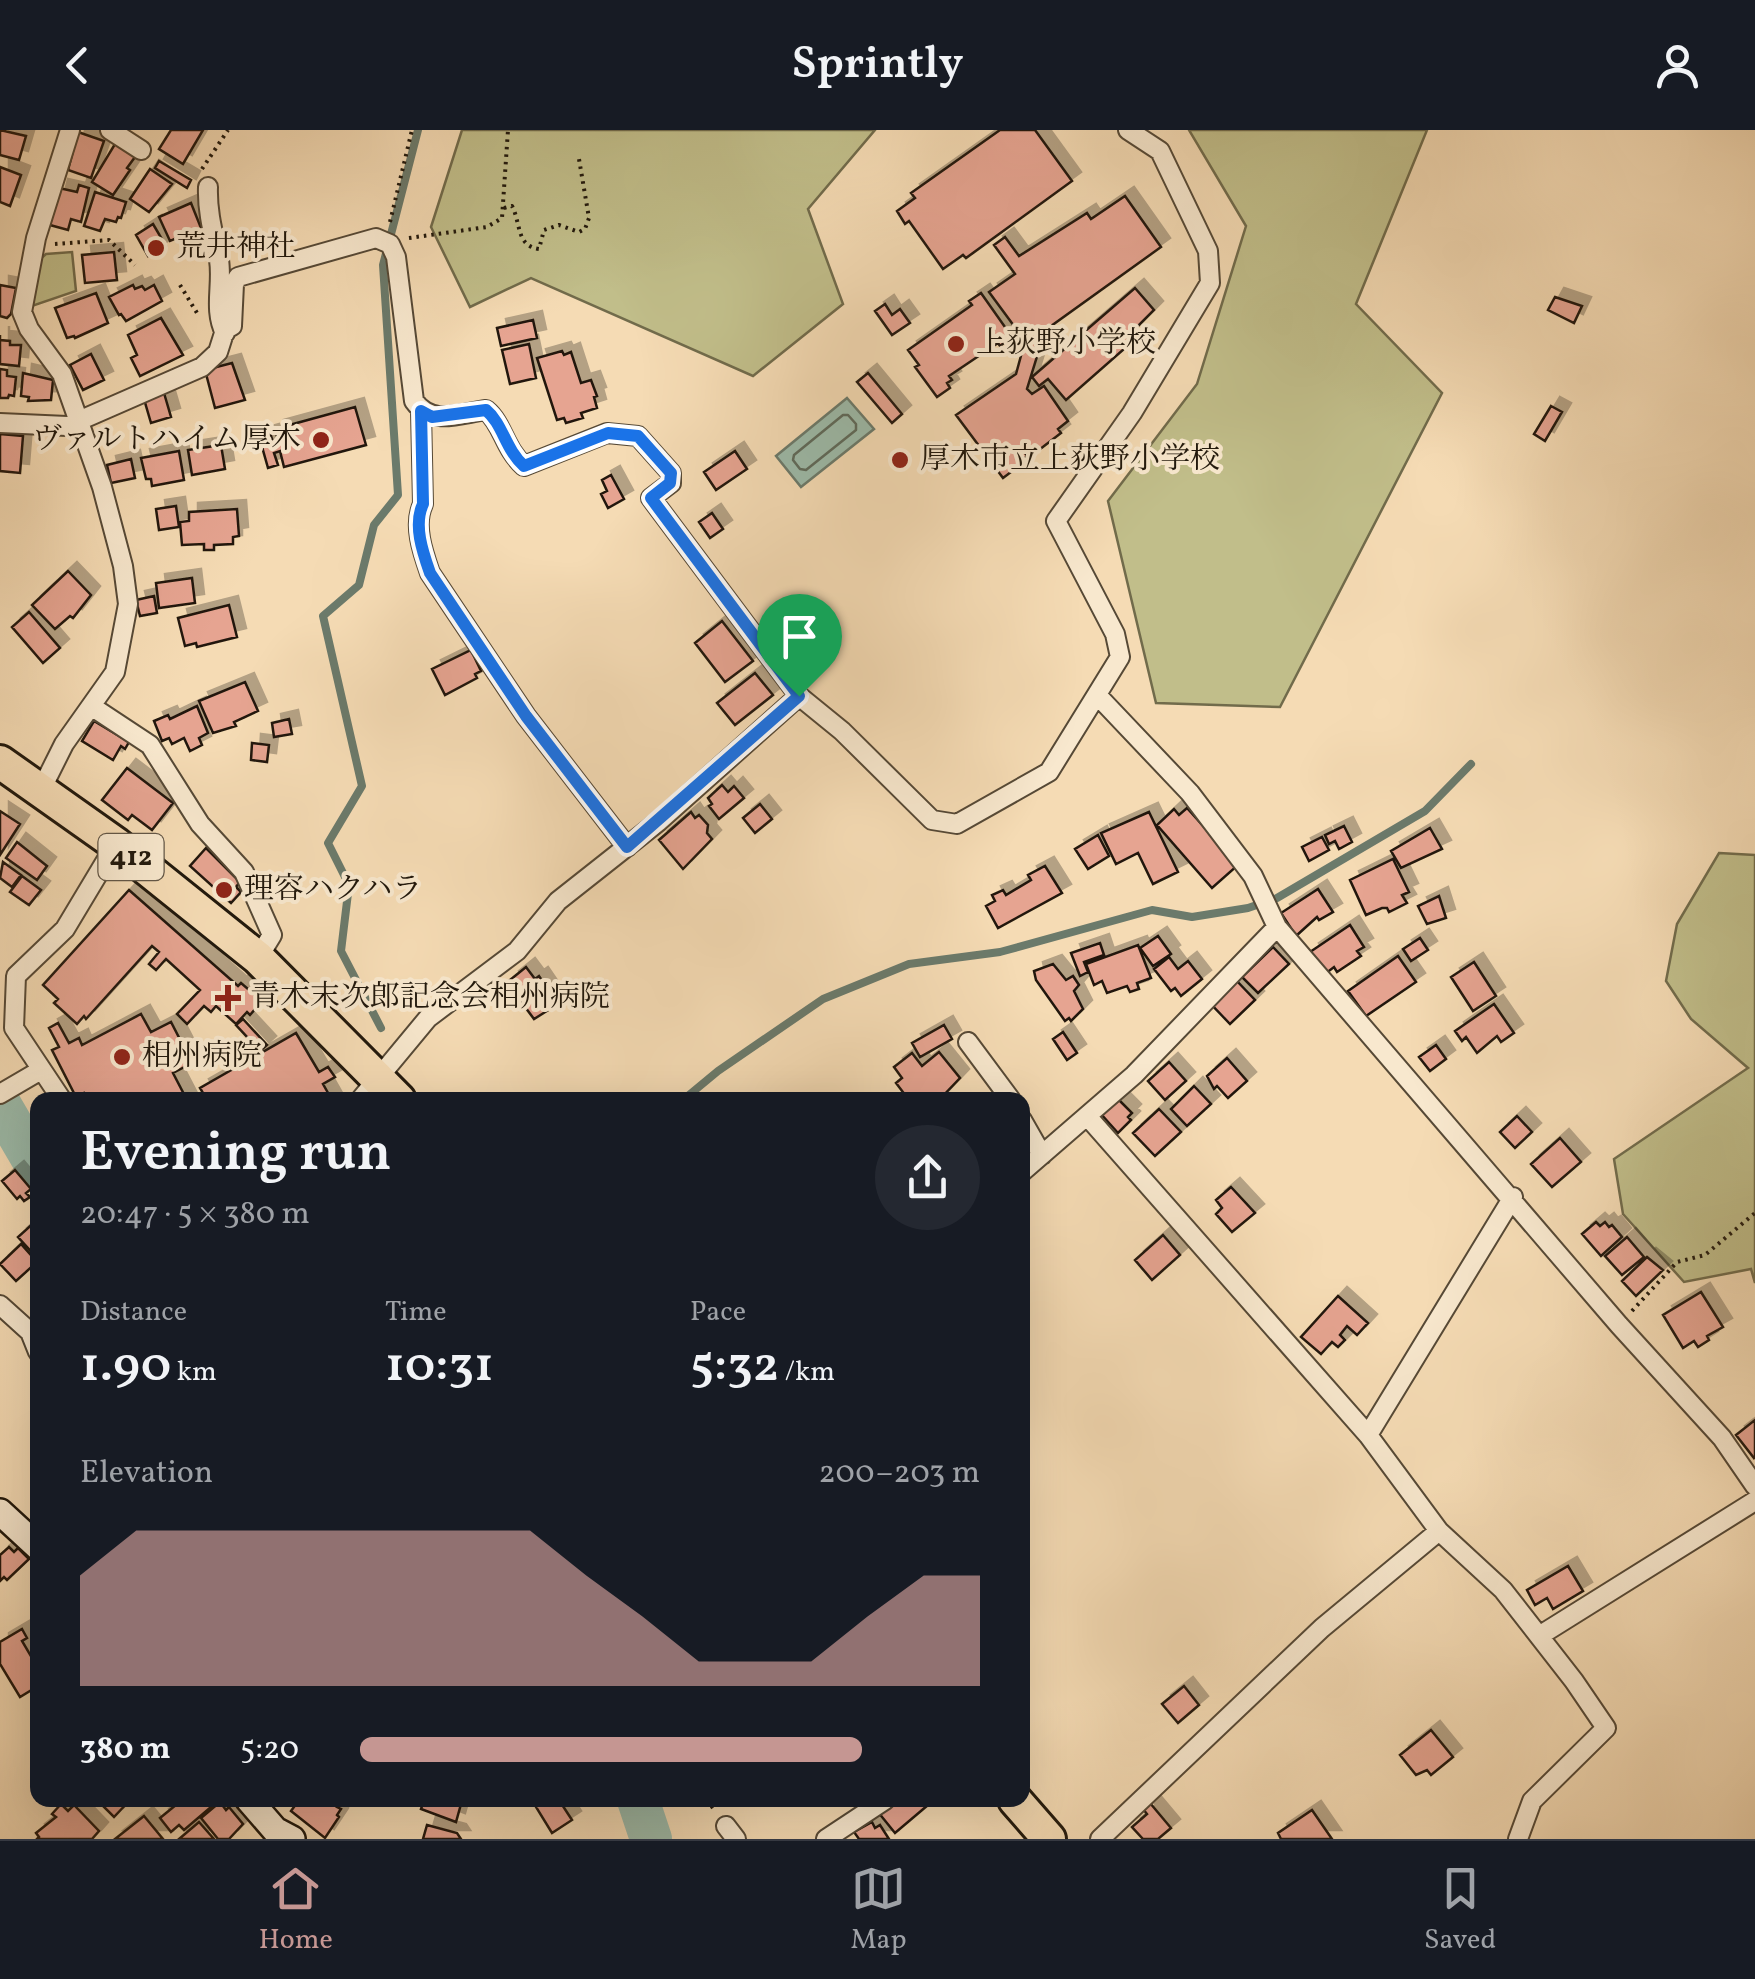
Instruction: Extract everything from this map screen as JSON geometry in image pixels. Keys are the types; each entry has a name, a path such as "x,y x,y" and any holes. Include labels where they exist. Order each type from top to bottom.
{"highway":[{"name":"412","path":"0,762 42,788 116,844 258,958 379,1092"},
{"path":"1022,1807 1049,1839"}],"street":[{"path":"42,788 64,744 115,672 128,604 123,566 102,488 62,374 29,329 22,312 36,238 70,130"},
{"path":"110,130 140,150"},
{"path":"0,422 67,426 202,367 218,352 232,326 234,284 238,277 376,238 388,243 396,257 414,401 421,411 432,417 486,410 493,416 510,453 524,466 608,433 638,436 671,473 670,483 651,498 799,696 932,820 956,824 1049,772 1120,657 1115,634 1056,521 1132,413 1210,283 1211,267 1208,251 1160,152 1128,130"},
{"path":"208,187 213,242 219,262 220,323 225,333"},
{"path":"421,411 423,504 419,513 422,549 430,573 526,716 627,847"},
{"path":"381,1092 428,1018 517,951 558,901 627,847 799,696"},
{"path":"1096,696 1190,793 1254,876 1277,927 1722,1438 1755,1486"},
{"path":"90,706 150,745 200,824 244,872 272,935 258,958"},
{"path":"56,1092 14,1028 16,976 65,929 116,844"},
{"path":"1030,1165 1134,1076 1277,927"},
{"path":"968,1042 1005,1092"},
{"path":"0,1094 40,1070"},
{"path":"1087,1116 1368,1436 1439,1531 1503,1590 1606,1728 1532,1801 1518,1839"},
{"path":"1030,1134 1042,1155"},
{"path":"1368,1436 1513,1198"},
{"path":"0,1305 30,1332"},
{"path":"1539,1636 1755,1500"},
{"path":"6,1527 30,1542"},
{"path":"1100,1839 1322,1628 1439,1531"},
{"path":"255,1807 276,1830 292,1839"},
{"path":"826,1839 874,1807"}],"path":[{"path":"208,187 202,170 228,130"},
{"path":"412,130 388,243 487,228 502,218 508,130"},
{"path":"504,208 512,206 521,240 529,248 539,249 544,230 559,225 580,232 589,218 579,159"},
{"path":"36,238 60,245 109,240 135,264"},
{"path":"180,285 195,310"},
{"path":"1619,1324 1678,1262 1704,1254 1755,1213"}],"shaded area":[{"path":"462,130 875,130 808,209 843,304 753,376 531,278 470,307 431,227"},
{"path":"1189,130 1427,130 1356,304 1442,393 1280,707 1156,703 1108,501 1197,384 1246,226"},
{"path":"72,252 76,291 32,306 38,261 46,254"},
{"path":"1719,853 1755,855 1755,1283 1751,1269 1684,1282 1623,1214 1614,1159 1748,1068 1691,1019 1666,981 1677,924"}],"water":[{"path":"847,398 874,429 801,487 776,456"}],"building":[{"path":"0,130 26,136 19,160 0,155"},
{"path":"171,130 203,130 183,164 159,149"},
{"path":"1000,130 1035,130 1072,181 966,258 963,255 943,269 909,221 905,224 897,211 915,198 911,193"},
{"path":"78,132 104,141 91,178 68,170"},
{"path":"115,144 135,157 113,195 92,182"},
{"path":"159,161 191,180 187,188 155,168"},
{"path":"0,167 21,175 10,206 0,202"},
{"path":"150,169 172,184 149,212 130,199"},
{"path":"79,185 89,188 81,222 71,219 68,230 50,225 59,188 77,192"},
{"path":"95,192 126,202 121,218 116,222 105,219 100,231 84,226"},
{"path":"1125,196 1161,247 1040,334 1043,337 1027,389 1032,394 1044,386 1068,421 1058,429 1061,433 1035,453 1031,448 1023,463 1003,478 956,415 1016,374 1025,341 989,292 1015,274 994,245 1005,237 1019,256 1087,213 1091,219"},
{"path":"191,203 201,228 170,241 159,217"},
{"path":"153,224 166,246 148,256 136,235"},
{"path":"114,252 117,280 85,283 82,255"},
{"path":"0,285 16,288 7,318 0,316"},
{"path":"133,285 145,290 154,285 162,301 126,321 109,297"},
{"path":"1135,288 1154,310 1127,337 1132,342 1066,400 1048,379 1039,386 1032,377"},
{"path":"96,293 108,323 67,338 55,308"},
{"name":"上荻野小学校","path":"981,293 1012,337 949,376 950,388 937,397 908,350 972,305 969,301"},
{"path":"1555,297 1582,306 1574,323 1548,310"},
{"path":"885,304 892,315 900,309 910,323 892,335 875,311"},
{"path":"161,318 183,355 140,376 131,358 137,355 128,335"},
{"path":"533,320 537,338 501,346 497,328"},
{"path":"0,340 21,345 19,366 0,364"},
{"path":"529,344 536,378 510,384 502,350"},
{"path":"562,351 564,355 571,352 581,383 591,380 597,396 597,408 566,423 564,418 557,420 537,358"},
{"path":"91,354 104,380 83,390 70,365"},
{"path":"232,363 245,400 215,408 205,370"},
{"path":"0,369 7,370 7,376 16,377 14,396 0,398"},
{"path":"23,373 53,380 51,400 28,401 29,397 21,396"},
{"path":"868,373 902,414 892,423 857,382"},
{"path":"164,393 171,417 151,423 144,399"},
{"path":"1551,406 1562,412 1545,441 1534,434"},
{"name":"ヴァルトハイム厚木","path":"355,407 366,445 284,467 280,451 274,453 278,465 268,468 259,436 270,433 274,445 279,444 275,429"},
{"path":"0,434 23,436 20,473 0,471"},
{"path":"221,445 225,469 192,475 188,450"},
{"path":"179,451 184,480 152,486 151,479 146,479 141,458"},
{"path":"735,451 747,469 716,490 704,472"},
{"path":"131,459 135,478 111,483 107,465"},
{"path":"611,475 624,499 608,508 601,494 607,491 602,480"},
{"path":"176,506 179,527 159,530 156,509"},
{"path":"237,509 239,536 233,537 233,544 214,545 214,550 204,550 204,544 182,545 180,522 189,521 189,512"},
{"path":"712,513 723,529 710,538 699,522"},
{"path":"68,571 91,595 73,618 70,616 55,629 32,605"},
{"path":"192,578 195,603 159,608 156,583"},
{"path":"154,596 157,613 140,616 136,600"},
{"path":"229,605 237,637 197,647 196,643 185,646 178,618"},
{"path":"29,612 60,648 43,663 12,627"},
{"path":"722,621 753,661 725,682 695,643"},
{"path":"471,650 481,671 475,674 477,678 445,695 432,669"},
{"path":"755,673 773,695 735,725 717,703"},
{"path":"245,682 258,711 234,722 236,726 213,733 199,701"},
{"path":"197,706 208,733 199,738 202,745 190,751 184,738 172,744 169,738 162,741 154,721 168,715 170,719"},
{"path":"289,719 292,734 274,737 272,723"},
{"path":"94,721 129,742 125,749 121,746 113,760 82,741"},
{"path":"252,743 269,745 267,762 251,760"},
{"path":"127,768 173,803 152,830 132,815 128,820 102,800"},
{"path":"722,785 728,792 734,786 744,798 719,819 708,798"},
{"path":"760,804 772,819 755,833 743,818"},
{"path":"1187,808 1238,865 1212,888 1157,825 1174,809 1179,815"},
{"path":"0,811 20,824 0,855"},
{"path":"691,812 708,825 707,833 712,839 683,869 659,840"},
{"path":"1149,812 1178,872 1153,884 1138,853 1116,864 1101,833"},
{"path":"1344,826 1352,842 1339,849 1335,841 1329,844 1325,835"},
{"path":"1430,828 1442,849 1401,868 1391,851"},
{"path":"1098,835 1109,856 1088,869 1075,849"},
{"path":"1322,837 1329,850 1309,861 1302,847"},
{"path":"17,842 47,866 37,880 6,858"},
{"path":"206,848 240,882 236,887 241,892 231,903 190,866"},
{"path":"1393,859 1409,892 1402,895 1407,903 1389,912 1382,908 1366,915 1350,880"},
{"path":"3,862 21,875 12,887 0,878"},
{"path":"1045,866 1062,893 998,928 986,906 995,901 992,895 1003,890 1006,895"},
{"path":"22,876 41,890 29,905 10,892"},
{"path":"1318,889 1333,912 1319,920 1317,917 1296,936 1281,913"},
{"path":"129,890 238,986 241,983 262,1001 250,1015 247,1012 236,1024 216,1006 211,1012 204,1006 187,1024 177,1014 200,990 166,959 156,970 149,964 159,952 152,946 86,1019 84,1016 77,1024 54,1003 58,999 43,985"},
{"path":"1439,896 1446,918 1427,924 1418,906"},
{"path":"1350,925 1364,947 1357,951 1361,956 1337,972 1334,967 1325,974 1310,952"},
{"path":"1158,936 1171,954 1153,966 1140,948"},
{"path":"1420,938 1428,950 1411,961 1403,949"},
{"path":"1100,943 1104,955 1084,962 1088,972 1080,976 1071,953"},
{"path":"1138,945 1151,978 1137,983 1139,989 1130,992 1127,986 1107,993 1102,981 1094,985 1086,964"},
{"path":"1273,947 1289,964 1258,993 1242,977"},
{"path":"1398,956 1416,982 1366,1016 1348,991"},
{"path":"1169,957 1178,969 1188,961 1202,979 1181,996 1175,988 1171,991 1154,969"},
{"path":"1474,962 1496,996 1473,1011 1451,977"},
{"path":"1053,964 1066,980 1073,976 1079,985 1074,991 1083,1009 1071,1021 1065,1021 1036,980 1034,971"},
{"path":"526,967 535,979 539,976 558,1004 534,1019 510,980"},
{"path":"1235,979 1255,1000 1230,1024 1210,1003"},
{"path":"1494,1004 1514,1033 1501,1042 1497,1036 1477,1053 1466,1037 1462,1041 1455,1031"},
{"name":"相州病院","path":"141,1014 151,1032 171,1022 192,1063 173,1073 183,1092 73,1092 52,1050 59,1047 49,1028 58,1023 69,1043 79,1038 82,1045"},
{"path":"243,1019 267,1045 260,1051 236,1025"},
{"path":"944,1025 952,1039 920,1057 912,1043"},
{"path":"1063,1032 1077,1053 1067,1060 1053,1039"},
{"path":"296,1033 319,1072 328,1067 335,1077 323,1084 328,1092 202,1092 200,1088"},
{"path":"1436,1045 1446,1059 1430,1071 1419,1057"},
{"path":"939,1052 960,1078 947,1092 903,1092 896,1083 902,1078 894,1067 912,1053 922,1066"},
{"path":"1227,1058 1247,1081 1228,1098 1217,1086 1214,1089 1207,1076"},
{"path":"1169,1062 1186,1081 1165,1100 1148,1081"},
{"path":"1194,1086 1211,1104 1187,1126 1171,1109"},
{"path":"1117,1098 1132,1113 1128,1117 1131,1120 1118,1133 1101,1114"},
{"path":"1159,1109 1181,1132 1155,1156 1133,1133"},
{"path":"1517,1116 1532,1132 1515,1148 1500,1132"},
{"path":"1560,1138 1581,1162 1552,1187 1531,1164"},
{"path":"15,1170 30,1188 26,1193 30,1197 24,1201 20,1196 17,1199 2,1181"},
{"path":"1231,1187 1255,1213 1232,1232 1216,1214 1222,1208 1216,1200"},
{"path":"1596,1222 1600,1226 1605,1222 1609,1227 1612,1225 1622,1237 1601,1256 1582,1234"},
{"path":"30,1226 30,1250 18,1237"},
{"path":"1163,1235 1180,1255 1152,1280 1135,1260"},
{"path":"1627,1237 1644,1257 1622,1275 1605,1256"},
{"path":"21,1244 30,1254 30,1268 16,1281 0,1264"},
{"path":"1647,1257 1663,1270 1636,1296 1622,1281"},
{"path":"1701,1292 1723,1327 1698,1347 1694,1341 1683,1348 1663,1315"},
{"path":"1338,1296 1368,1323 1357,1335 1347,1326 1340,1335 1345,1340 1338,1347 1332,1342 1321,1354 1301,1337"},
{"path":"1755,1420 1755,1457 1754,1458 1736,1435"},
{"path":"9,1547 14,1552 18,1548 29,1559 7,1580 4,1577 0,1581 0,1555"},
{"path":"1568,1566 1583,1591 1553,1609 1547,1598 1535,1605 1527,1590"},
{"path":"22,1629 27,1638 22,1641 30,1654 30,1691 20,1697 0,1664 0,1642"},
{"path":"1184,1686 1199,1705 1178,1723 1162,1704"},
{"path":"1431,1730 1453,1757 1431,1775 1427,1770 1416,1775 1400,1755"},
{"path":"1150,1803 1171,1828 1158,1839 1143,1839 1132,1827 1147,1814 1143,1809"},
{"path":"58,1807 68,1811 76,1807 99,1831 92,1839 37,1839 36,1833 56,1817 52,1814"},
{"path":"104,1807 123,1807 114,1817"},
{"path":"173,1807 211,1807 184,1830 179,1825 171,1832 160,1818"},
{"path":"214,1807 229,1807 243,1824 229,1839 218,1839 201,1818"},
{"path":"294,1807 341,1809 325,1838 291,1811"},
{"path":"422,1807 460,1807 456,1822"},
{"path":"536,1807 564,1807 572,1820 552,1833"},
{"path":"884,1807 926,1807 895,1833 878,1812"},
{"path":"1312,1810 1332,1839 1281,1839 1278,1833"},
{"path":"144,1816 163,1839 115,1839"},
{"path":"199,1822 214,1839 179,1839"},
{"path":"872,1822 875,1828 880,1825 889,1839 859,1839 854,1832"},
{"path":"427,1825 457,1833 461,1839 423,1839"}],"waterway":[{"path":"381,1028 341,951 349,885 328,843 362,786 323,616 359,585 374,525 398,495 383,265 418,130"},
{"path":"693,1092 823,999 909,964 1000,952 1152,910 1192,917 1248,908 1277,898 1425,811 1471,764"},
{"path":"0,1104 30,1155"},
{"path":"640,1807 651,1839"}],"place":[{"name":"荒井神社","path":"156,248"},
{"name":"上荻野小学校","path":"956,344"},
{"name":"ヴァルトハイム厚木","path":"321,440"},
{"name":"厚木市立上荻野小学校","path":"900,460"},
{"name":"理容ハクハラ","path":"224,890"},
{"name":"青木末次郎記念会相州病院","path":"228,998"},
{"name":"相州病院","path":"122,1057"}],"route":[{"path":"486,410 493,416 510,453 524,466 608,433 638,436 671,473 670,483 651,498 799,696 627,847 526,716 430,573 422,549 419,513 423,504 421,411 432,417 486,410"}]}
